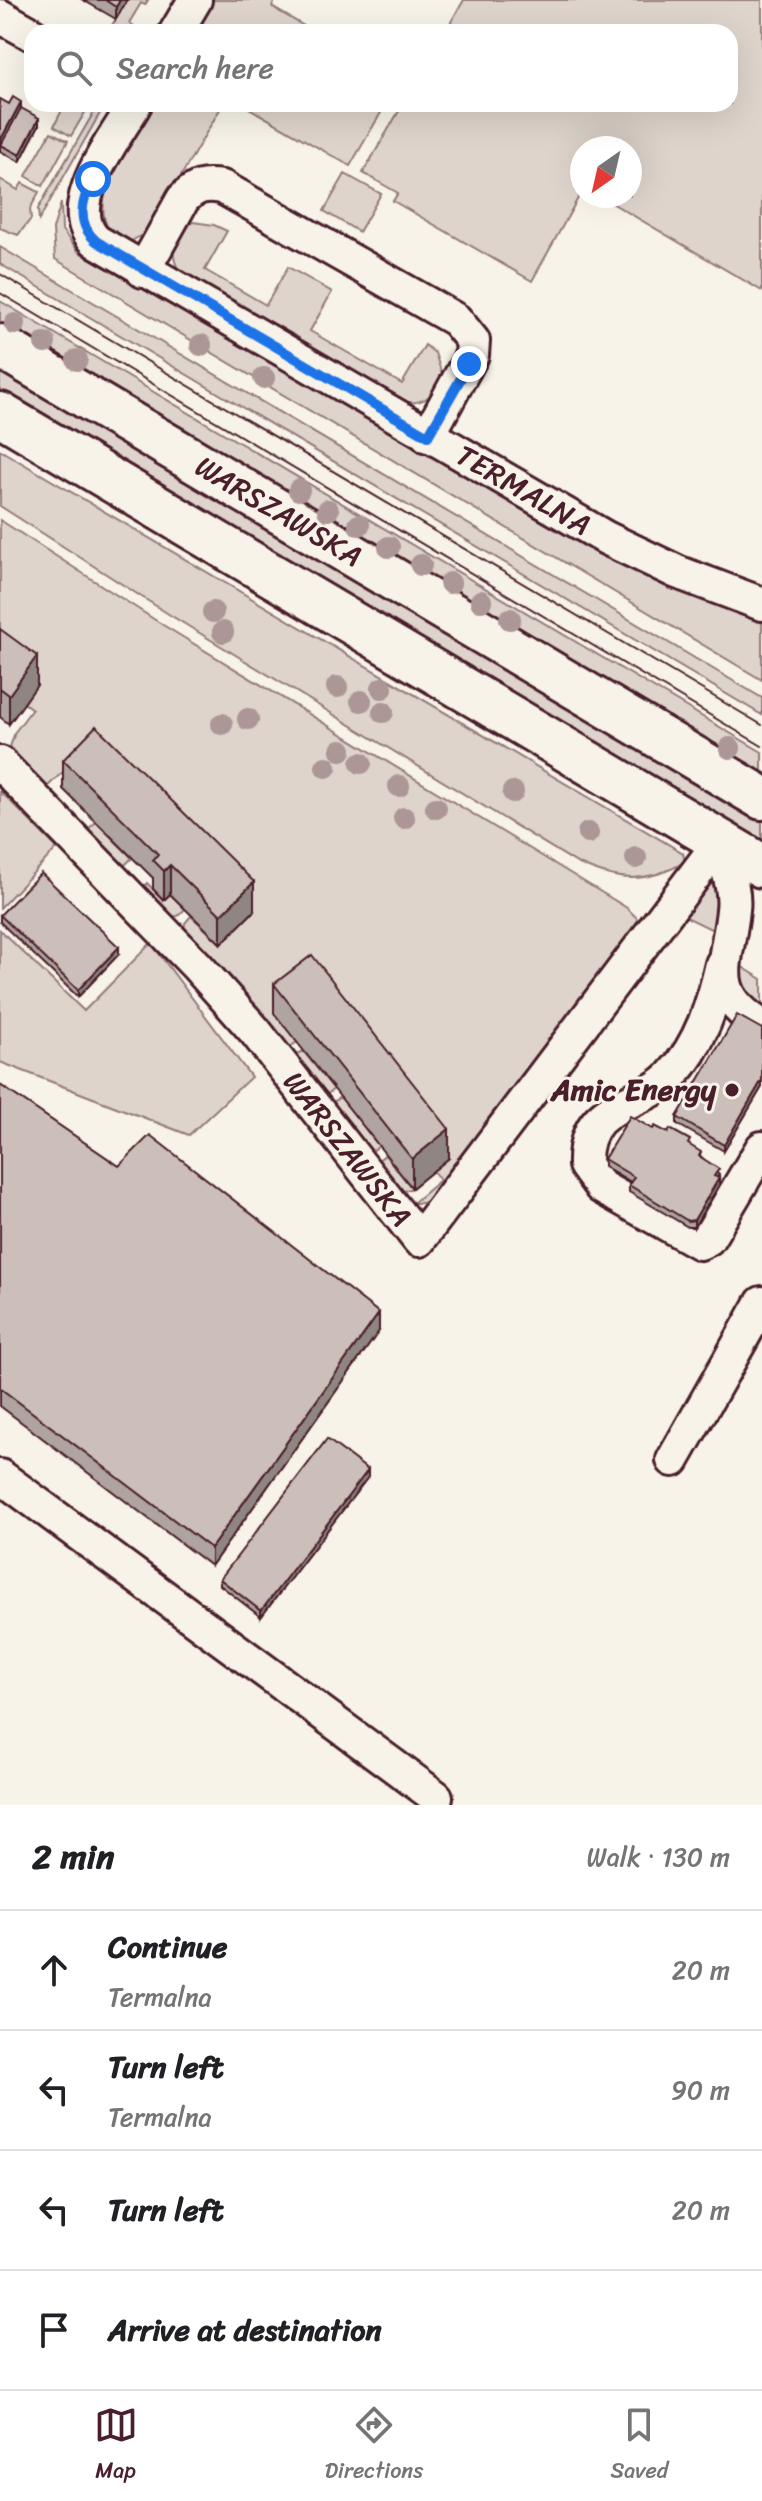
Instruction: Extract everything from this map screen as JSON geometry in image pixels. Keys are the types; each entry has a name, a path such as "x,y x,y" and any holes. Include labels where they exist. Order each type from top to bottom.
{"main road":[{"name":"WARSZAWSKA","path":"0,346 762,798"},
{"name":"WARSZAWSKA","path":"0,414 762,866"}],"street":[{"path":"181,24 195,0"},
{"path":"0,16 24,30"},
{"name":"TERMALNA","path":"131,112 87,190 81,215 91,237 143,271 637,554 762,604"},
{"path":"143,271 183,199 192,189 210,185 222,187 442,312 466,329 473,341 472,355 428,436"},
{"name":"WARSZAWSKA","path":"0,763 197,966 255,1031 419,1240 720,842"},
{"path":"720,842 734,901 712,1004 685,1059 659,1085 618,1104 603,1115 587,1144 585,1165 601,1187 704,1243 762,1148"},
{"path":"722,964 726,987 733,1000 745,1016 762,1026"},
{"path":"673,1460 762,1303"},
{"path":"0,1476 436,1797"}],"shaded area":[{"path":"127,0 148,0 145,5 141,3 130,24 113,24"},
{"path":"213,0 275,0 272,7 301,24 199,24"},
{"path":"464,0 762,0 762,291 620,208 642,208 642,136 570,136 570,208 573,208 532,281 393,201 398,193 363,173 398,112 738,112 738,24 450,24"},
{"path":"61,112 85,112 71,136 54,126"},
{"path":"94,112 101,112 39,220 38,209"},
{"path":"148,112 218,112 149,231 128,243 111,232 104,216 105,198 121,156"},
{"path":"256,112 381,112 350,166"},
{"path":"51,132 68,141 43,186 26,176"},
{"path":"345,174 381,194 359,232 324,211"},
{"path":"0,179 18,190 22,183 39,192 30,209 31,219 18,235 0,228"},
{"path":"61,203 62,230 79,252 611,559 670,587 762,621 762,680 55,259 53,229"},
{"path":"193,222 214,225 227,231 205,270 266,305 288,267 332,292 310,331 402,384 425,345 435,353 443,377 439,384 420,401 397,400 183,275 175,261 174,247 181,233"},
{"path":"0,247 762,698 762,715 0,264"},
{"path":"0,301 762,752 762,780 0,329"},
{"path":"0,365 762,816 762,850 0,398"},
{"path":"0,450 683,853 685,862 657,874 631,878 606,874 577,863 170,615 0,506"},
{"path":"0,520 163,625 627,908 638,919 637,928 427,1203 413,1203 440,1180 433,1171 449,1158 274,1013 297,1042 289,1048 281,1047 184,933 185,923 191,916 221,944 254,910 73,762 45,789 8,753 15,732 32,709 24,703 0,658"},
{"path":"0,791 57,848 0,908"},
{"path":"96,822 132,858 125,865 117,866 88,835 88,829"},
{"path":"711,881 718,900 715,931 682,915"},
{"path":"147,883 163,900 170,894 185,909 178,916 168,917 141,889"},
{"path":"0,930 84,1011 151,943 251,1077 189,1135 0,1062"},
{"path":"734,962 762,979 762,1015 747,1000"},
{"path":"303,1051 334,1089 326,1095 318,1093 295,1056"},
{"path":"340,1097 379,1146 371,1152 331,1110 332,1103"},
{"path":"385,1155 412,1188 397,1194 377,1161"}],"building":[{"path":"105,0 120,0 116,7"},
{"path":"13,97 21,102 1,139 0,99 9,104"},
{"path":"21,108 39,118 20,155 1,145"},
{"path":"0,629 37,656 9,695 0,688"},
{"path":"96,726 254,882 221,915 170,865 164,871 153,860 158,854 63,760"},
{"path":"41,873 119,947 78,990 0,915"},
{"path":"312,955 449,1129 412,1159 274,984"},
{"path":"737,1015 762,1029 762,1080 724,1145 677,1117"},
{"path":"0,1085 119,1166 150,1135 379,1313 211,1548 0,1388"},
{"path":"630,1116 653,1129 655,1126 668,1133 670,1129 690,1140 688,1144 701,1152 699,1156 719,1169 714,1176 719,1178 694,1220 688,1221 629,1185 634,1177 604,1159"},
{"path":"327,1439 368,1470 261,1611 220,1579"}],"tram line":[{"path":"0,274 762,725"},
{"path":"0,293 762,746"}],"place":[{"name":"Amic Energy","path":"732,1090"}],"route":[{"path":"93,179 81,215 87,231 96,241 428,436 469,364"}]}
